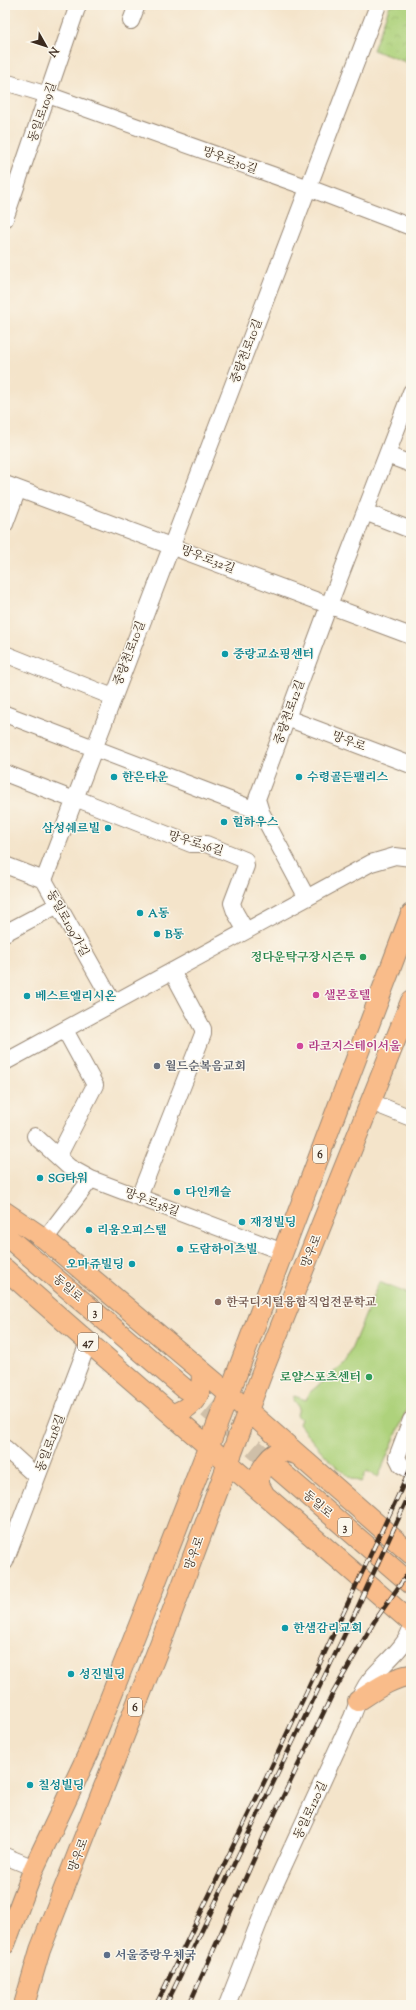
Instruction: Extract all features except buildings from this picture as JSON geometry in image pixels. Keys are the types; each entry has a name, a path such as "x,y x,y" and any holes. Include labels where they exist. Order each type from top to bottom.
{"main road":[{"name":"6","path":"229,1394 411,914"},
{"name":"망우로","path":"24,2005 40,1950 162,1639 249,1411 262,1373 411,1001"},
{"path":"5,1212 45,1239 249,1411 411,1554"},
{"name":"동일로","path":"5,1235 185,1389"},
{"name":"47","path":"5,1269 228,1464"},
{"path":"172,1414 186,1409 198,1396 203,1380 201,1371"},
{"name":"망우로","path":"5,1944 34,1868 89,1752 229,1394"},
{"path":"264,1494 260,1485 259,1477 274,1455 282,1451 296,1454"},
{"path":"228,1464 411,1622"},
{"name":"동일로","path":"279,1470 411,1584"},
{"path":"358,1701 380,1686 399,1677 411,1675"}],"street":[{"name":"동일로109길","path":"5,219 78,5"},
{"path":"131,21 137,5"},
{"name":"중랑천로10길","path":"44,880 170,545 309,188 378,5"},
{"name":"망우로30길","path":"5,82 48,95 309,188 411,227"},
{"name":"중랑천로12길","path":"307,898 261,812 257,802 258,796 386,455 410,398"},
{"path":"386,455 411,464"},
{"path":"5,524 12,486"},
{"name":"망우로32길","path":"12,486 411,636"},
{"path":"365,512 411,530"},
{"name":"중랑천로10길","path":"5,654 113,697"},
{"path":"5,714 261,812"},
{"name":"망우로","path":"287,718 411,765"},
{"path":"5,773 75,799"},
{"name":"망우로36길","path":"75,799 191,844 206,844 244,860 246,866 232,903 235,912 246,931"},
{"path":"5,1062 371,863 395,856 411,858"},
{"name":"동일로109가길","path":"5,865 44,880 113,1003"},
{"path":"5,933 58,905"},
{"path":"138,1197 203,1034 203,1029 172,971"},
{"path":"58,1157 95,1085 65,1030"},
{"path":"370,1102 411,1118"},
{"name":"망우로38길","path":"35,1136 73,1170 91,1179 283,1252"},
{"path":"45,1239 91,1179"},
{"name":"동일로118길","path":"5,1562 9,1541 37,1477 88,1342"},
{"path":"411,1420 397,1457 401,1465 411,1471"},
{"path":"5,1448 37,1477"},
{"name":"동일로120길","path":"227,2005 267,1902 349,1725 358,1701 369,1680 403,1643 411,1627"},
{"path":"5,1856 34,1868"}],"green space":[{"path":"390,5 411,5 411,64 373,50"},
{"name":"로얄스포츠센터","path":"379,1282 411,1295 411,1400 378,1477 367,1471 361,1482 353,1479 336,1466 311,1439 299,1424 301,1419 297,1415 299,1408 293,1400 294,1396 306,1400 309,1393 346,1362"}],"tunnel":[{"path":"185,1389 279,1470"}],"railway":[{"path":"156,2005 269,1772 411,1468"},
{"path":"166,2005 356,1611 411,1491"},
{"path":"189,2005 266,1832 333,1693 374,1622 411,1569"}],"place":[{"name":"중랑교쇼핑센터","path":"225,654"},
{"name":"한은타운","path":"114,777"},
{"name":"수령골든팰리스","path":"299,777"},
{"name":"힐하우스","path":"224,822"},
{"name":"삼성쉐르빌","path":"108,828"},
{"name":"A동","path":"140,913"},
{"name":"B동","path":"157,934"},
{"name":"정다운탁구장시즌투","path":"363,957"},
{"name":"샐몬호텔","path":"316,995"},
{"name":"베스트엘리시온","path":"27,996"},
{"name":"라코지스테이서울","path":"300,1046"},
{"name":"월드순복음교회","path":"157,1066"},
{"name":"SG타워","path":"40,1178"},
{"name":"다인캐슬","path":"177,1192"},
{"name":"재정빌딩","path":"242,1222"},
{"name":"리움오피스텔","path":"89,1230"},
{"name":"도람하이츠빌","path":"180,1249"},
{"name":"오마쥬빌딩","path":"132,1264"},
{"name":"한국디지털융합직업전문학교","path":"218,1302"},
{"name":"로얄스포츠센터","path":"369,1377"},
{"name":"한샘감리교회","path":"285,1628"},
{"name":"성진빌딩","path":"71,1674"},
{"name":"칠성빌딩","path":"30,1785"},
{"name":"서울중랑우체국","path":"107,1955"}]}
